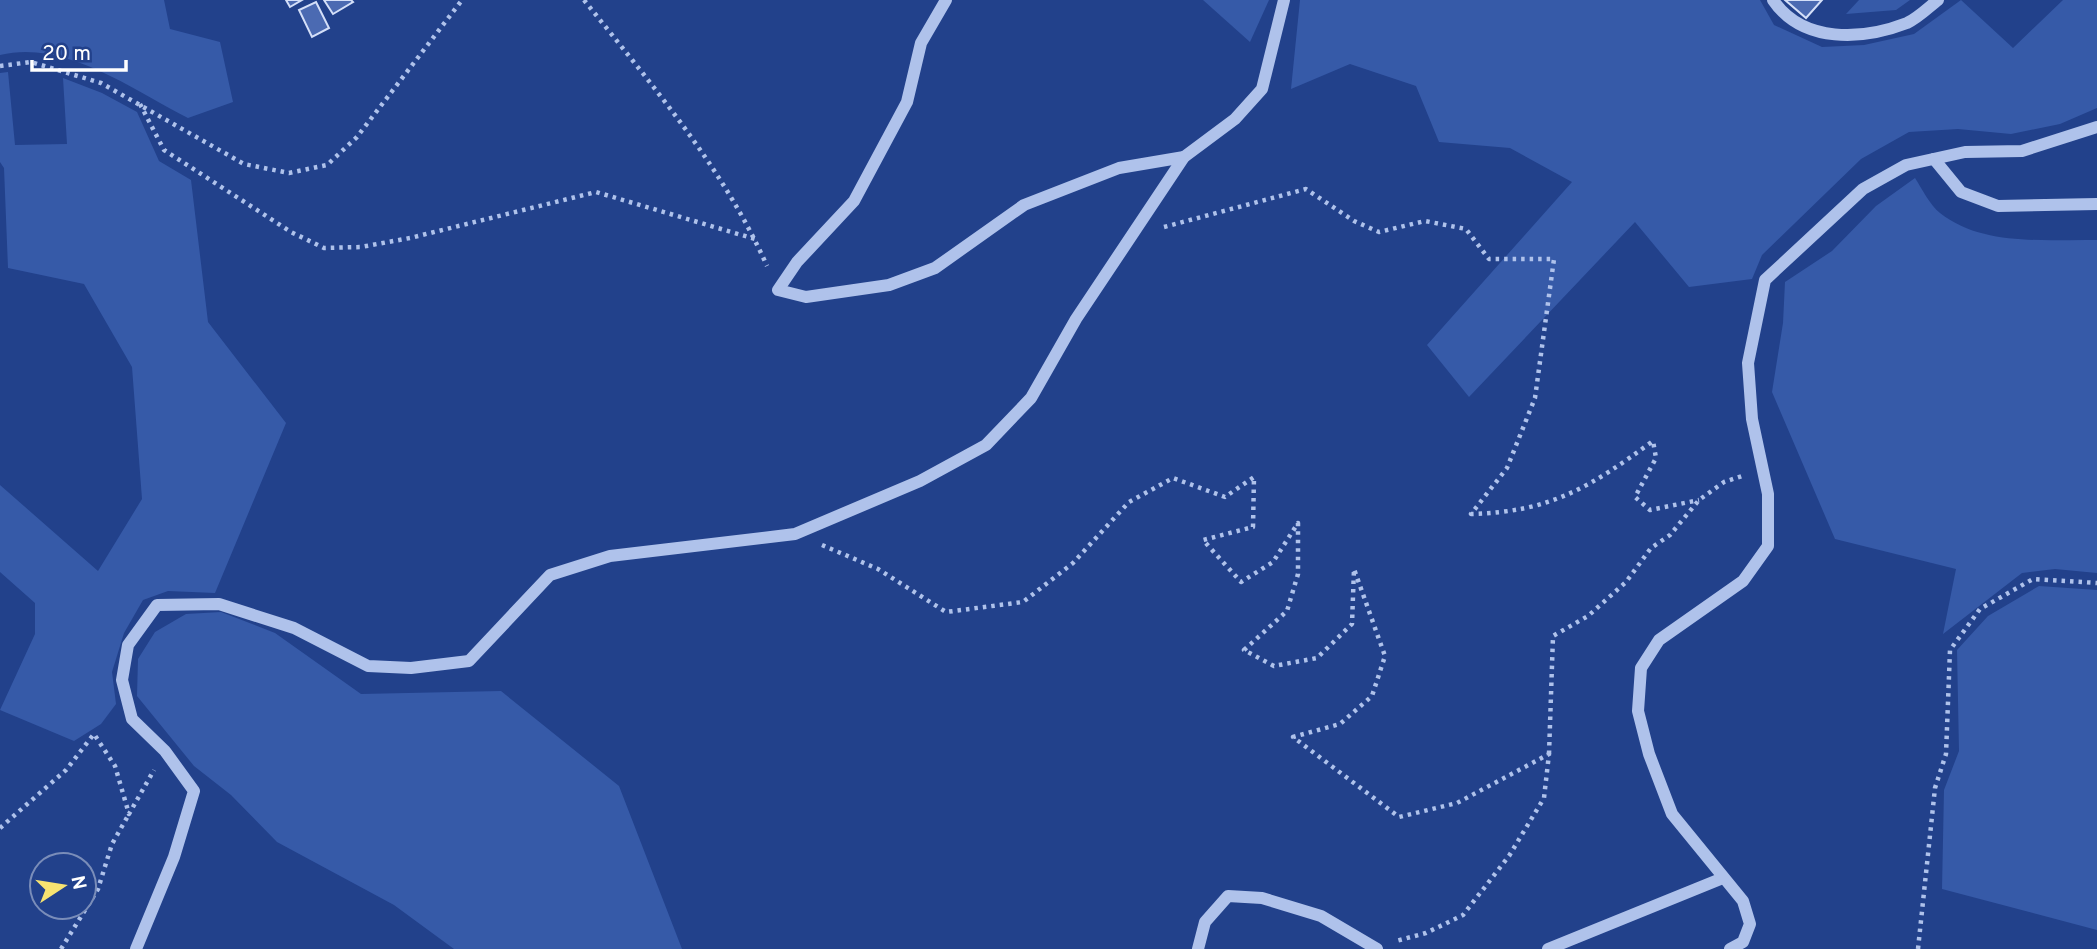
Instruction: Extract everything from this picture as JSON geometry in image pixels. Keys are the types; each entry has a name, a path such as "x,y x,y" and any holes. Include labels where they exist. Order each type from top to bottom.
{"street":[{"path":"946,0 920,43 906,102 854,201 797,262 778,290 806,298 888,285 935,268 1024,205 1119,169 1184,157"},
{"path":"136,949 174,857 194,791 165,751 132,719 122,680 128,645 157,605 219,604 293,628 368,666 411,668 469,661 550,575 610,556 795,534 920,481 986,445 1031,398 1076,319 1184,157 1235,120 1262,89 1284,0"},
{"path":"1773,0 1783,15 1821,33 1861,36 1910,22 1938,0"},
{"path":"1730,949 1743,942 1750,924 1743,901 1672,814 1648,754 1638,711 1641,668 1659,640 1743,581 1768,546 1768,494 1752,419 1748,363 1765,280 1863,189 1906,165 1965,152 2022,151 2097,127"},
{"path":"1934,159 1961,192 1998,206 2097,204"},
{"path":"1548,949 1723,878"},
{"path":"1198,949 1205,922 1228,896 1262,898 1321,916 1374,948"}],"path":[{"path":"0,66 31,62 101,83 244,164 289,173 327,165 358,137 462,0"},
{"path":"584,0 652,82 701,151 755,239 778,290"},
{"path":"140,104 164,150 291,232 324,248 360,247 410,238 596,192 755,239"},
{"path":"1133,234 1307,189 1354,220 1379,232 1425,221 1466,229 1489,258 1554,258 1535,398 1507,468 1471,514 1511,513 1557,501 1602,478 1653,441 1656,458 1635,497 1650,510 1699,500"},
{"path":"1374,948 1426,933 1463,915 1509,856 1544,798 1549,754 1553,636 1588,616 1626,582 1651,548 1670,536 1699,500 1724,482 1763,471"},
{"path":"795,534 878,569 946,612 1023,602 1073,563 1129,502 1173,478 1225,497 1254,477 1253,527 1203,540 1241,582 1273,562 1298,523 1298,573 1287,611 1244,650 1274,666 1317,658 1352,624 1354,569 1385,656 1372,696 1340,724 1293,737 1399,817 1457,803 1549,754"},
{"path":"1918,949 1935,788 1946,754 1950,650 1980,609 2033,579 2097,583"},
{"path":"0,828 66,771 94,734 115,766 129,814"},
{"path":"61,949 98,889 112,844 165,751"}],"shaded area":[{"path":"0,0 164,0 170,29 220,42 233,102 188,118 98,70 74,61 49,54 24,52 0,55"},
{"path":"1203,0 1269,0 1250,42"},
{"path":"1300,0 1760,0 1774,25 1822,47 1864,45 1914,34 1961,0 2013,48 2063,0 2097,0 2097,108 2060,124 2011,134 1958,129 1909,132 1861,159 1762,255 1752,279 1689,287 1635,222 1469,397 1427,345 1572,182 1510,148 1439,142 1416,86 1350,64 1291,89"},
{"path":"1859,0 1910,0 1896,10 1846,14"},
{"path":"8,72 15,145 67,144 63,78 102,93 137,112 159,161 191,180 208,322 286,423 215,593 168,591 143,600 124,633 112,672 116,704 101,724 74,741 0,710 35,634 35,603 0,572 0,485 98,571 142,499 132,367 84,284 8,268 4,168 0,162 0,73"},
{"path":"1915,178 1940,213 1975,231 2016,239 2097,240 2097,573 2055,569 2022,573 1943,634 1956,569 1835,539 1772,392 1783,323 1785,282 1832,251 1876,206"},
{"path":"2039,586 2097,590 2097,930 1942,889 1944,790 1959,751 1957,650 1988,616"},
{"path":"221,612 275,633 361,694 501,691 619,786 682,949 454,949 394,905 277,842 231,795 194,766 137,696 138,659 155,632 186,614"}],"building":[{"path":"286,0 302,0 290,7"},
{"path":"324,0 351,0 353,2 333,14"},
{"path":"1785,0 1822,0 1806,18"},
{"path":"316,2 329,28 312,37 299,10"}]}
